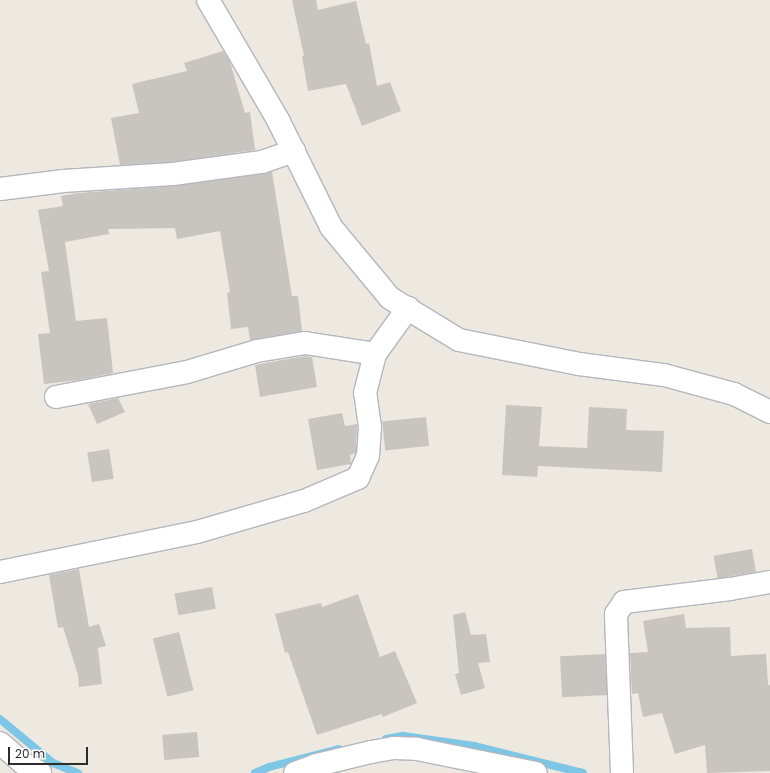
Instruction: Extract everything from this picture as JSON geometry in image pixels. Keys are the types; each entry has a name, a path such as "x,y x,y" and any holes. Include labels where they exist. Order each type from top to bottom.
{"street":[{"path":"208,0 278,120 331,227 390,298 459,340 578,364 664,375 734,394 770,412"},
{"path":"0,189 63,181 173,174 262,162 294,151"},
{"path":"0,572 197,532 304,501 358,478 368,456 370,426 365,393 376,354 408,308"},
{"path":"56,397 186,372 257,351 305,343 376,354"},
{"path":"622,773 616,614 624,602 730,589 770,582"},
{"path":"0,743 23,763 40,773"},
{"path":"295,773 317,765 394,748 417,749 536,773"}],"building":[{"path":"292,0 316,0 318,10 356,1 366,44 369,43 377,86 390,82 401,111 362,126 346,84 308,91 302,56 304,56"},
{"path":"223,51 230,62 245,113 250,112 255,150 172,162 120,165 111,118 139,113 132,84 187,71 184,63"},
{"path":"272,172 292,296 298,296 302,331 250,340 248,327 231,329 227,293 230,292 220,231 177,239 175,228 108,229 109,234 65,242 76,321 107,318 113,373 79,380 44,384 38,334 50,333 41,272 49,271 38,210 63,206 61,196 78,193 175,186"},
{"path":"305,356 312,357 317,387 260,397 255,365"},
{"path":"118,398 125,412 97,424 88,404"},
{"path":"506,405 542,407 539,446 587,448 589,407 627,409 626,430 664,431 662,472 538,466 537,477 502,475"},
{"path":"342,413 345,426 357,424 356,453 350,455 351,464 317,470 308,419"},
{"path":"426,417 429,446 385,450 382,422"},
{"path":"109,449 114,479 92,482 87,452"},
{"path":"752,549 756,572 718,578 714,556"},
{"path":"79,569 89,627 99,624 106,646 98,648 102,684 79,687 78,675 63,627 58,628 49,575"},
{"path":"212,587 216,609 178,615 175,594"},
{"path":"358,594 380,657 395,651 417,703 383,717 382,714 317,735 288,652 285,653 275,614 321,603 322,607"},
{"path":"465,612 471,635 486,634 490,662 478,663 485,688 461,695 455,674 459,673 453,615"},
{"path":"684,614 686,628 730,627 731,656 766,654 768,685 770,685 770,771 707,773 705,745 675,754 662,713 643,717 638,693 632,694 630,653 648,652 643,621"},
{"path":"179,632 194,690 167,697 153,639"},
{"path":"605,654 607,695 562,697 560,656"},
{"path":"197,732 199,757 164,760 162,735"}],"waterway":[{"path":"0,719 53,763 78,773"},
{"path":"386,739 403,736 474,746 583,773"},
{"path":"255,773 269,767 339,749"}]}
